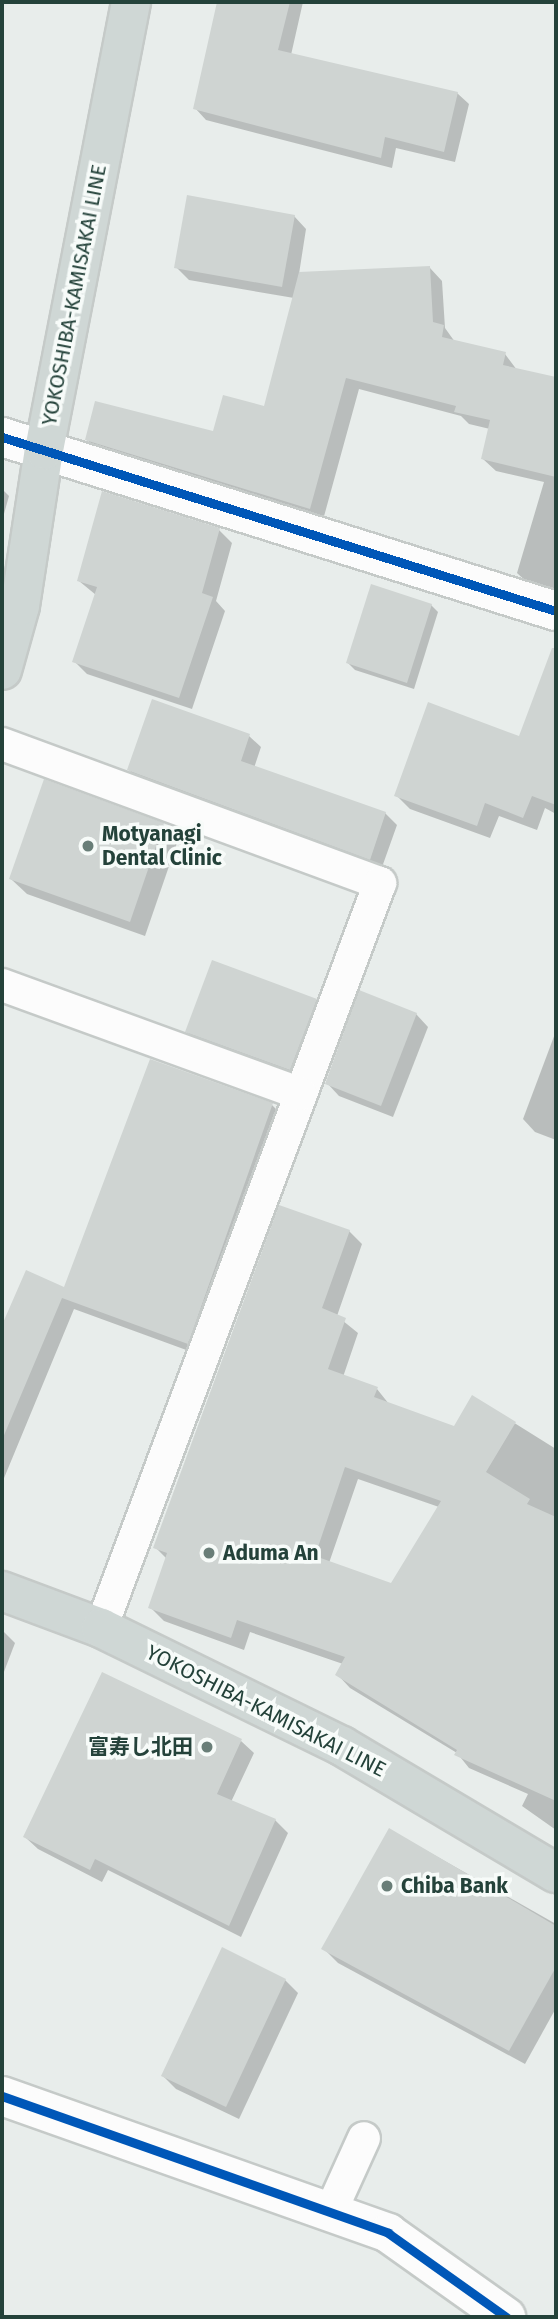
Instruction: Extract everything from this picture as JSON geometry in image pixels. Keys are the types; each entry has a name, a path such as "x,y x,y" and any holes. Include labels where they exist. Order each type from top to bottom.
{"main road":[{"name":"YOKOSHIBA-KAMISAKAI LINE","path":"2,670 20,606 44,450 131,2"},
{"name":"YOKOSHIBA-KAMISAKAI LINE","path":"2,1591 101,1628 342,1746 556,1873"}],"street":[{"path":"2,437 556,611"},
{"path":"2,2096 388,2233 506,2317"}],"lane":[{"path":"2,744 380,883 101,1628"},
{"path":"2,985 301,1094"},
{"path":"330,2213 364,2138"}],"building":[{"path":"217,2 290,2 278,50 458,92 444,152 385,137 381,158 193,109"},
{"path":"187,195 295,215 282,287 174,268"},
{"path":"430,266 433,322 444,325 442,337 506,352 503,365 556,377 556,477 481,459 490,420 454,412 456,406 346,378 310,509 85,440 95,401 213,431 223,395 264,406 299,272"},
{"path":"102,491 220,528 202,593 213,597 179,698 72,662 97,587 77,581"},
{"path":"371,584 432,604 407,683 346,663"},
{"path":"552,648 556,648 556,805 532,796 523,818 485,803 477,826 394,796 428,702 519,736"},
{"path":"152,699 250,734 241,761 386,812 370,860 127,770"},
{"name":"Motyanagi Dental Clinic","path":"44,779 164,823 130,922 9,879"},
{"path":"212,960 317,999 290,1070 185,1032"},
{"path":"359,990 417,1013 381,1106 325,1084"},
{"path":"150,1059 273,1103 188,1344 62,1298 2,1440 2,1325 26,1270 64,1287"},
{"path":"279,1205 350,1230 322,1308 346,1318 328,1369 378,1387 374,1397 454,1426 472,1395 516,1422 486,1472 530,1499 527,1504 556,1517 556,1801 454,1755 457,1750 335,1675 345,1657 237,1620 231,1638 148,1608 167,1553 153,1548","holes":["345,1467 441,1501 391,1583 315,1556"]},
{"path":"102,1672 242,1739 217,1794 276,1819 229,1926 95,1859 90,1870 23,1837"},
{"path":"389,1828 556,1926 556,1967 509,2051 321,1949"},
{"path":"222,1947 286,1979 226,2107 161,2076"}],"cycle path":[{"path":"2,437 556,611"},
{"path":"2,2096 388,2233 506,2317"}],"place":[{"name":"Motyanagi Dental Clinic","path":"88,846"},
{"name":"Aduma An","path":"209,1553"},
{"name":"富寿し北田","path":"207,1747"},
{"name":"Chiba Bank","path":"387,1886"}]}
